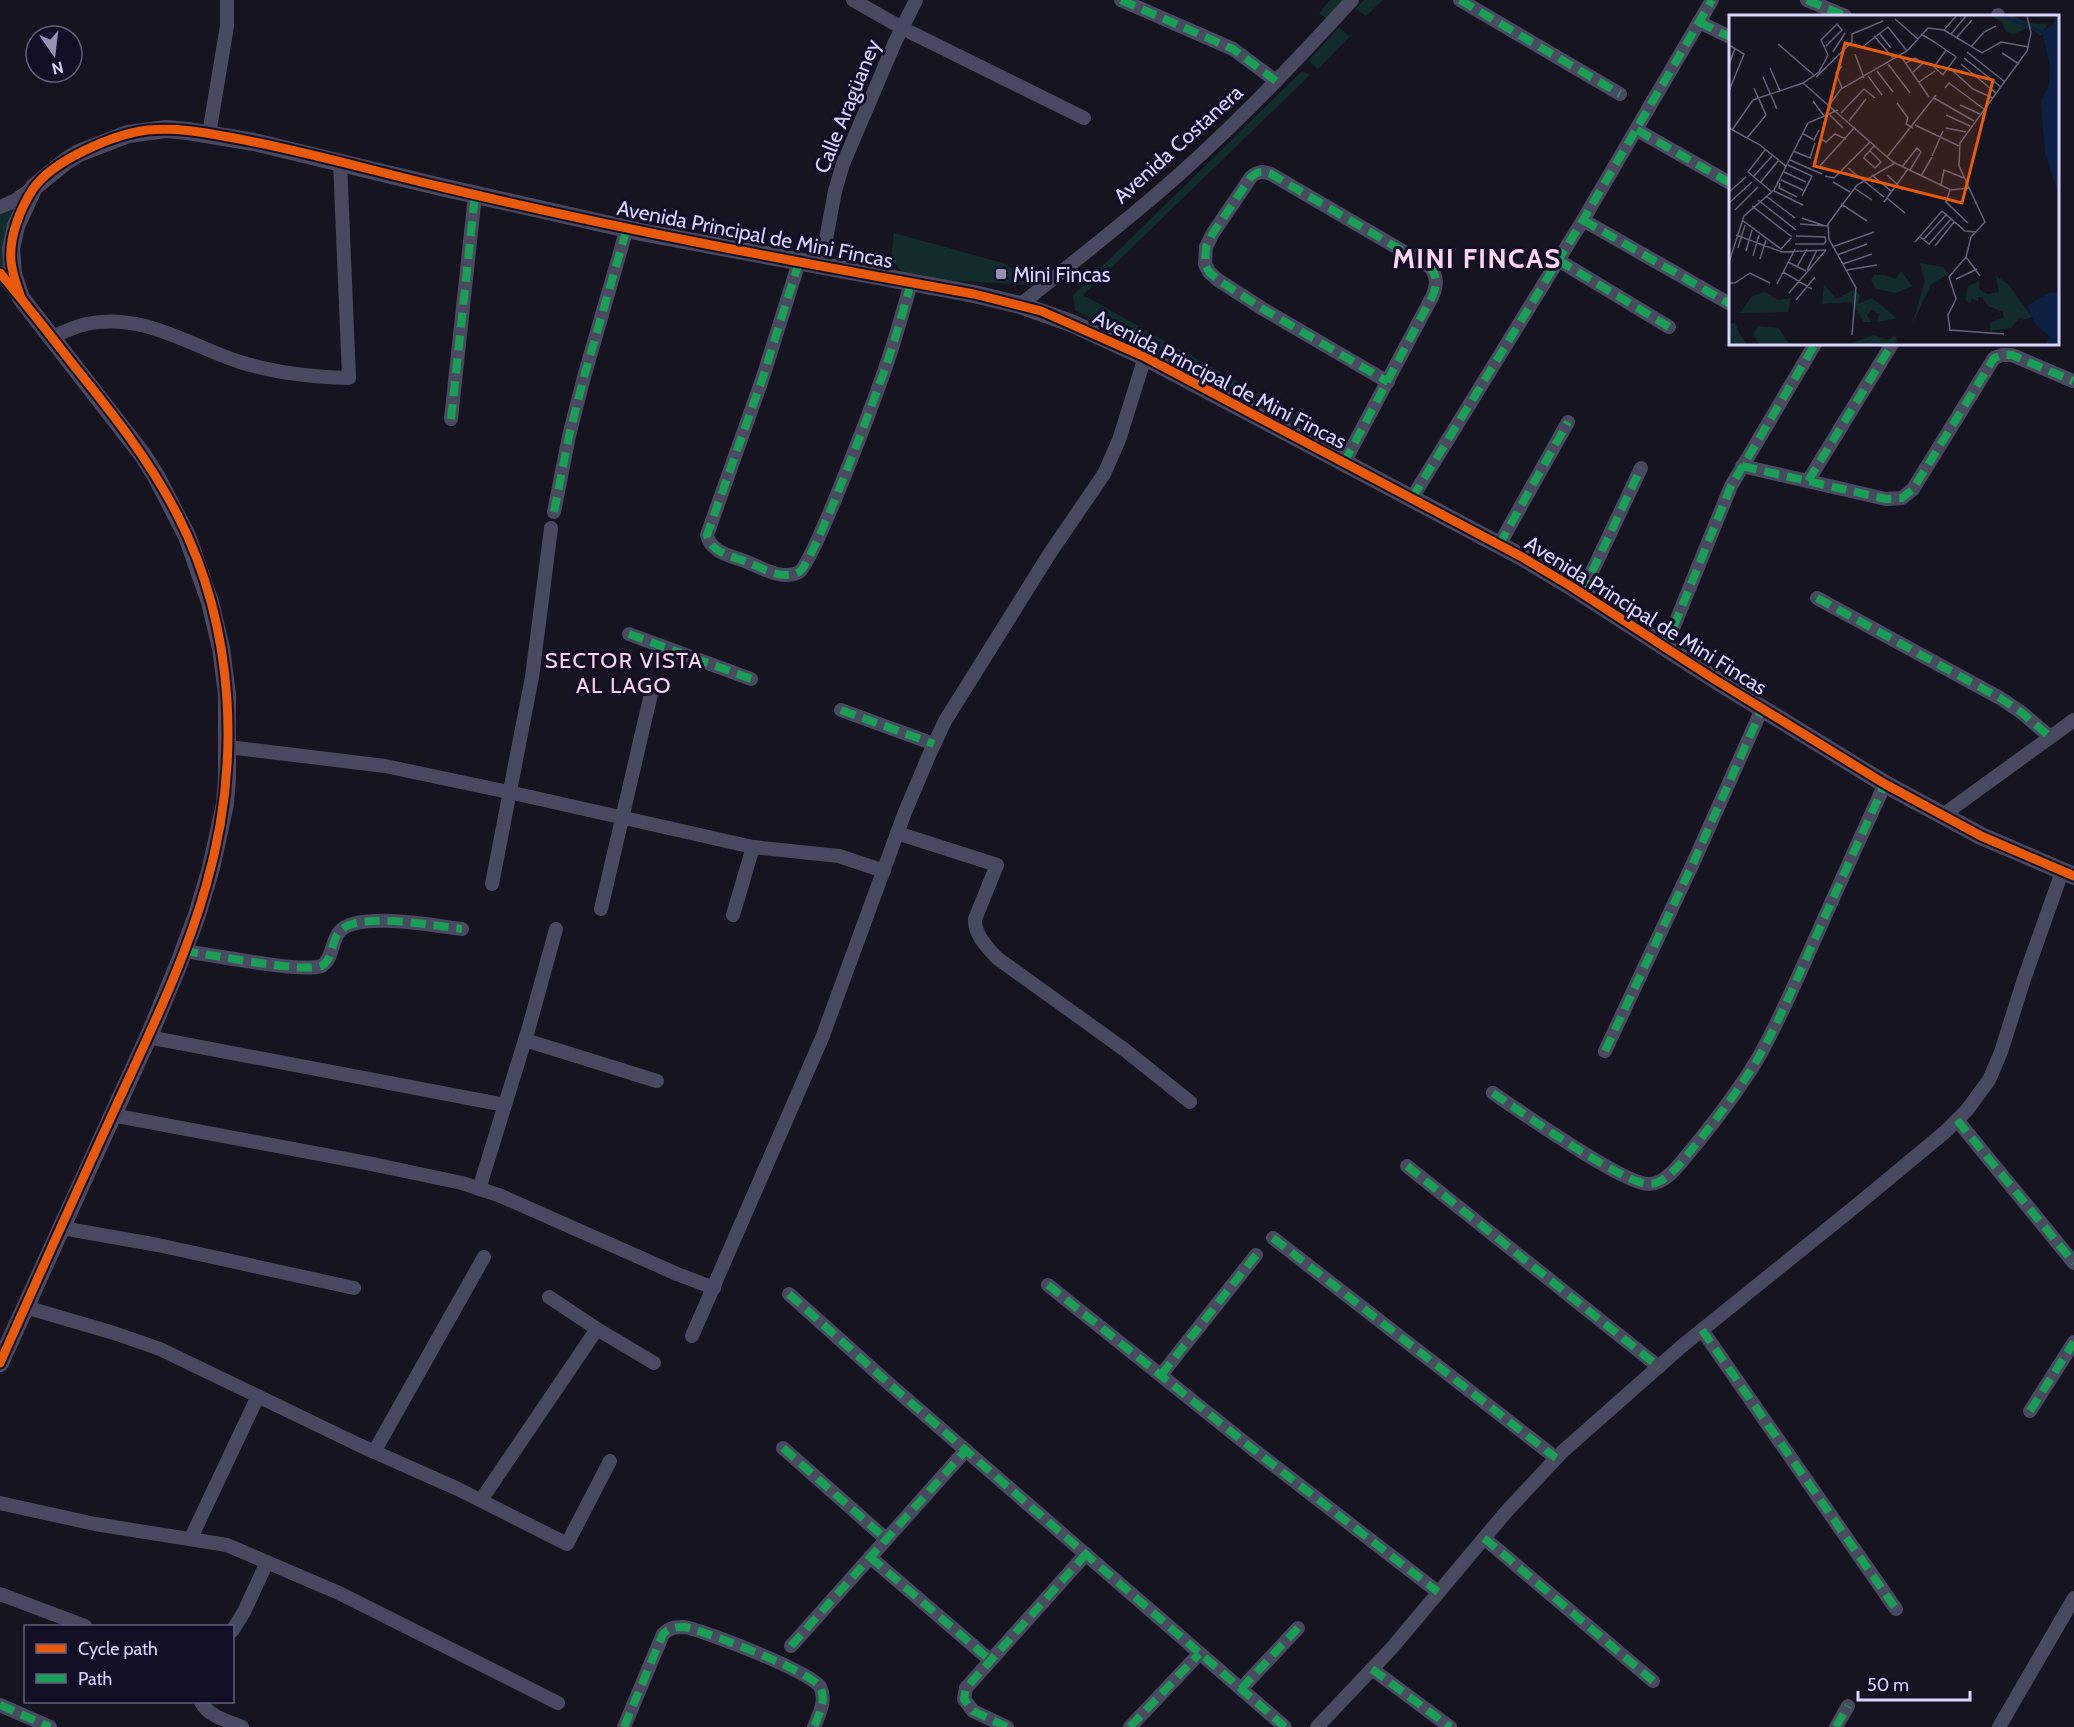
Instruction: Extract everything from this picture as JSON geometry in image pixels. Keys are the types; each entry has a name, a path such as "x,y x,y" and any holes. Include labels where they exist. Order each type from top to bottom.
{"street":[{"path":"209,134 227,26 227,0"},
{"path":"853,0 1084,118"},
{"name":"Calle Aragüaney","path":"821,266 835,191 843,164 902,27 916,0"},
{"path":"1121,0 1233,49 1276,81"},
{"name":"Avenida Costanera","path":"1020,305 1152,198 1276,81 1352,0"},
{"path":"1460,0 1620,93"},
{"path":"1412,498 1583,220 1712,0"},
{"path":"1807,0 1843,15"},
{"path":"1699,22 1729,36"},
{"name":"Avenida Principal de Mini Fincas","path":"21,298 13,274 11,249 19,218 34,187 66,161 95,145 144,130 165,129 254,142 475,195 627,228 974,294 1020,305 1086,329 1145,357 1499,545 1582,593 1665,648 1885,784 1981,836 2068,874"},
{"path":"1637,130 1729,182"},
{"path":"52,337 87,324 134,323 161,329 240,362 271,370 314,377 349,378 340,162"},
{"path":"1344,463 1388,382 1432,297 1436,287 1435,273 1430,267 1271,174 1256,172 1244,186 1206,247 1205,264 1209,272 1263,309 1388,382"},
{"path":"0,207 14,201 34,187"},
{"path":"451,419 475,195"},
{"path":"1583,220 1729,303"},
{"path":"554,512 569,436 584,377 627,228"},
{"path":"1558,260 1669,327"},
{"path":"799,262 763,377 707,536 717,550 781,575 796,573 805,567 823,529 878,392 911,283"},
{"path":"0,273 142,454 187,536 210,602 221,648 227,694 228,747 225,804 216,848 206,888 183,951 148,1037 0,1363"},
{"path":"1665,648 1731,486 1814,345"},
{"path":"1808,481 1891,345"},
{"path":"1742,466 1886,499 1902,498 1913,489 1994,358 2002,355 2012,356 2073,381"},
{"path":"692,1336 822,1038 897,832 934,744 945,721 1044,563 1104,474 1119,440 1145,357"},
{"path":"1499,545 1568,422"},
{"path":"1582,593 1641,468"},
{"path":"492,884 532,677 551,528"},
{"path":"1816,598 2000,698 2021,712 2050,737"},
{"path":"629,634 750,679"},
{"path":"601,909 651,694"},
{"path":"1605,1051 1762,709"},
{"path":"841,710 934,744"},
{"path":"1943,815 2074,720"},
{"path":"228,747 385,766 753,847 839,856 884,871"},
{"path":"1493,1093 1596,1160 1637,1182 1648,1185 1665,1177 1675,1169 1711,1126 1770,1037 1885,784"},
{"path":"897,832 997,865 975,919 975,926 987,946 997,958 1125,1050 1190,1102"},
{"path":"734,915 753,847"},
{"path":"1317,1727 1372,1670 1556,1458 1702,1330 1857,1205 1957,1120 1989,1080 2001,1052 2024,979 2068,874"},
{"path":"183,951 314,968 324,965 334,939 340,930 350,924 380,921 462,929"},
{"path":"479,1189 556,929"},
{"path":"148,1037 505,1105"},
{"path":"525,1040 657,1081"},
{"path":"112,1115 390,1167 462,1183 544,1215 714,1288"},
{"path":"1957,1120 2074,1263"},
{"path":"1407,1167 1659,1367"},
{"path":"62,1228 158,1245 354,1288"},
{"path":"1273,1238 1556,1458"},
{"path":"1161,1375 1256,1255"},
{"path":"374,1452 484,1257"},
{"path":"1048,1285 1438,1592"},
{"path":"789,1294 1285,1727"},
{"path":"549,1297 654,1363"},
{"path":"25,1306 160,1349 374,1452 481,1500 567,1544 610,1461"},
{"path":"481,1500 597,1329"},
{"path":"1702,1330 1896,1609"},
{"path":"2030,1411 2074,1342"},
{"path":"191,1538 258,1396"},
{"path":"783,1448 886,1539"},
{"path":"791,1646 966,1450"},
{"path":"0,1503 95,1524 227,1545 339,1593 558,1703"},
{"path":"1484,1539 1653,1681"},
{"path":"1007,1727 973,1711 964,1699 966,1688 1086,1554"},
{"path":"870,1557 990,1660"},
{"path":"234,1628 244,1612 267,1562"},
{"path":"0,1594 82,1625"},
{"path":"1999,1727 2074,1598"},
{"path":"624,1727 663,1634 667,1629 676,1627 695,1629 777,1662 817,1683 823,1696 822,1707 814,1727"},
{"path":"1241,1689 1298,1628"},
{"path":"1130,1727 1199,1654"},
{"path":"1372,1670 1450,1727"},
{"path":"202,1703 212,1713 242,1727"},
{"path":"0,1705 50,1727"},
{"path":"1836,1727 1848,1706"}],"green space":[{"path":"1330,0 1344,0 1328,19 1319,13"},
{"path":"1364,0 1383,0 1366,16 1355,9"},
{"path":"1339,28 1350,36 1318,69 1308,61"},
{"path":"1302,71 1310,75 1083,295 1336,437 1330,446 1075,310 1073,295"},
{"path":"34,187 11,262 0,273 0,207"},
{"path":"894,233 1003,263 1030,279 1025,285 948,280 901,271 891,258"}],"marked path":[{"path":"1121,0 1233,49 1276,81"},
{"path":"1460,0 1620,94"},
{"path":"1412,498 1583,220 1712,0"},
{"path":"1807,0 1843,15"},
{"path":"1699,22 1729,37"},
{"path":"1637,130 1729,182"},
{"path":"1344,463 1354,444 1432,297 1436,285 1434,274 1430,267 1271,174 1261,172 1254,175 1213,233 1206,247 1205,264 1209,272 1263,309 1388,382"},
{"path":"451,419 475,195"},
{"path":"1583,220 1729,303"},
{"path":"554,512 569,436 584,377 627,228"},
{"path":"1558,260 1669,327"},
{"path":"799,262 763,377 707,535 717,550 779,574 799,572 818,539 883,374 911,283"},
{"path":"1665,648 1731,486 1814,345"},
{"path":"1808,481 1891,345"},
{"path":"1742,466 1886,499 1902,498 1913,489 1994,358 2012,355 2073,381"},
{"path":"1499,545 1568,422"},
{"path":"1582,593 1641,468"},
{"path":"1817,598 2000,698 2021,712 2050,737"},
{"path":"629,634 751,679"},
{"path":"1605,1051 1762,709"},
{"path":"841,710 934,744"},
{"path":"1493,1093 1618,1173 1649,1184 1668,1176 1710,1127 1750,1072 1765,1046 1885,784"},
{"path":"183,951 275,965 310,967 321,966 328,960 337,935 350,925 363,922 398,921 462,929"},
{"path":"1957,1120 2074,1263"},
{"path":"1407,1166 1659,1367"},
{"path":"1273,1238 1556,1458"},
{"path":"1161,1375 1256,1255"},
{"path":"1048,1285 1254,1450 1438,1592"},
{"path":"789,1294 895,1389 1285,1727"},
{"path":"1702,1330 1896,1609"},
{"path":"2030,1411 2074,1342"},
{"path":"783,1448 886,1539"},
{"path":"791,1646 966,1450"},
{"path":"1484,1538 1653,1681"},
{"path":"1007,1727 973,1711 964,1699 966,1688 1086,1554"},
{"path":"870,1557 990,1660"},
{"path":"624,1727 663,1634 673,1628 685,1627 779,1662 813,1680 820,1687 823,1697 822,1707 814,1727"},
{"path":"1241,1689 1298,1628"},
{"path":"1130,1727 1199,1654"},
{"path":"1372,1669 1450,1727"},
{"path":"0,1705 50,1727"},
{"path":"1836,1727 1848,1706"}],"cycle path":[{"path":"21,298 12,266 12,242 24,205 42,178 69,159 102,143 134,132 170,129 202,132 260,143 574,217 974,294 1041,311 1145,357 1522,557 1885,784 1981,836 2074,876"},
{"path":"0,273 103,402 155,476 178,516 197,560 212,605 222,651 227,698 228,746 225,793 217,840 206,886 187,945 151,1030 0,1363"}],"place":[{"name":"Mini Fincas","path":"1001,274"}],"district":[{"name":"MINI FINCAS","path":"1477,258"},
{"name":"SECTOR VISTA AL LAGO","path":"624,672"}]}
